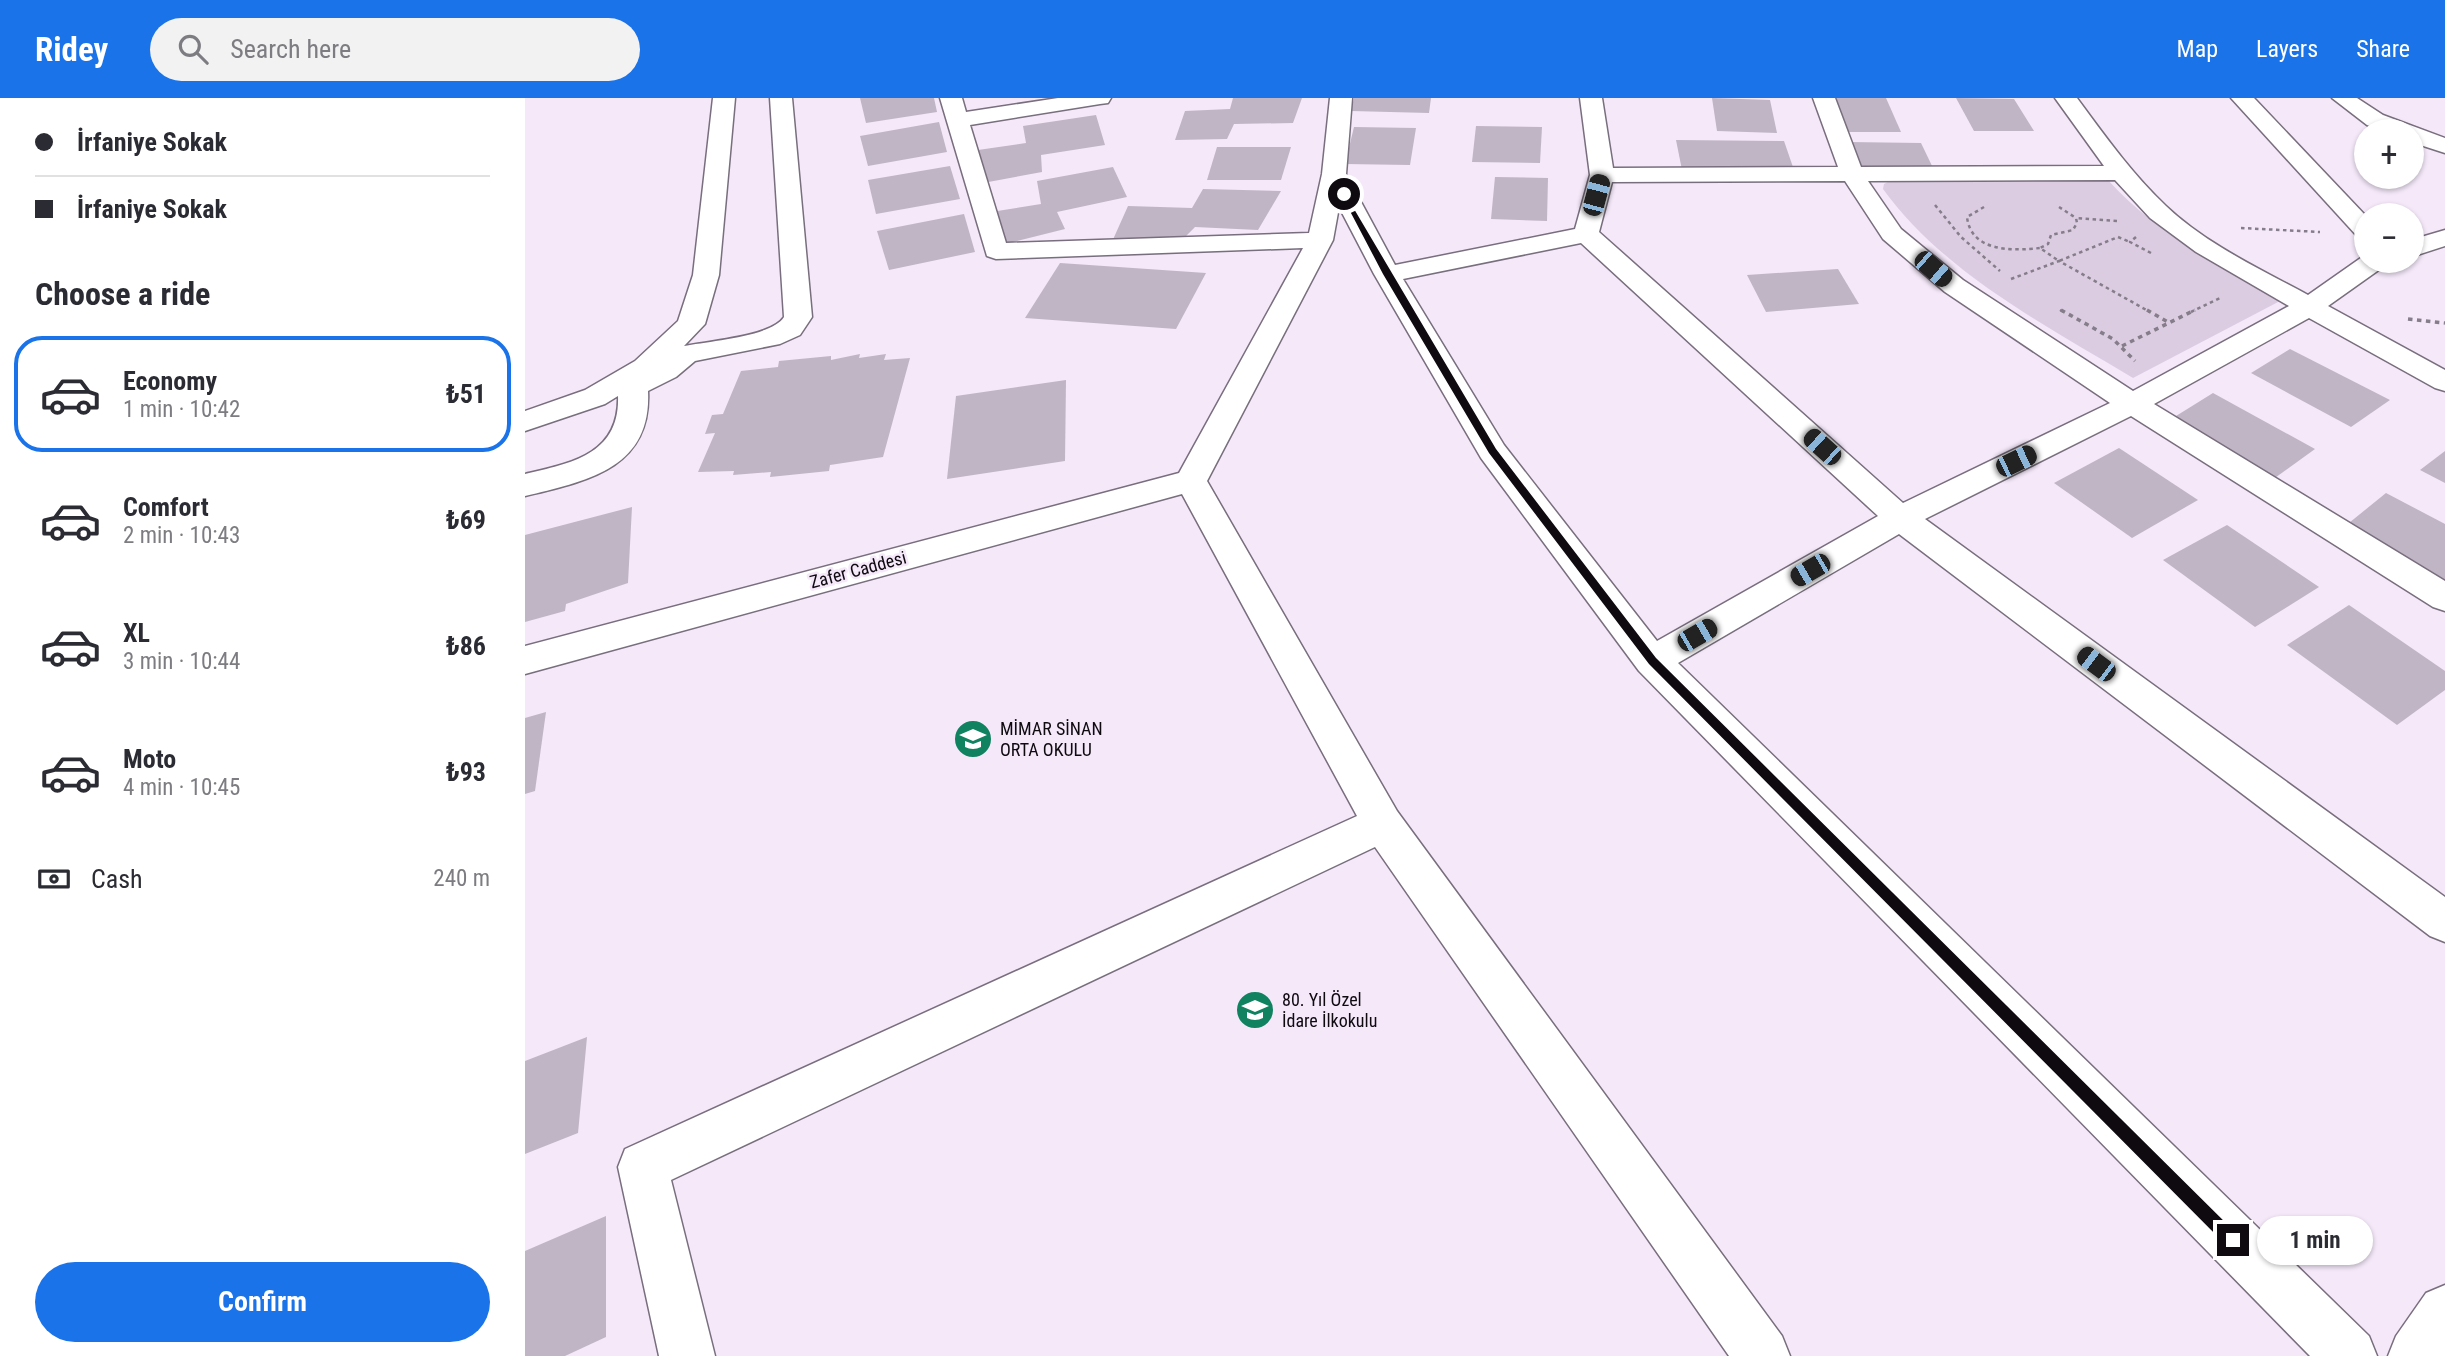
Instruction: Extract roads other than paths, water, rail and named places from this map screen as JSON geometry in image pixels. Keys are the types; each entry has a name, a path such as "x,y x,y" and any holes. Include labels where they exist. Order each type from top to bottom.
{"street":[{"path":"525,421 596,397 645,367 691,324 706,275 724,98"},
{"path":"525,485 565,475 596,463 623,442 632,424 633,387 666,371 686,354 770,338 790,329 798,317 781,98"},
{"path":"1100,98 954,109 996,251 1320,240"},
{"path":"1341,98 1334,174 1320,240 1191,481 1382,824 1762,1356"},
{"path":"1585,234 1602,176 1591,98"},
{"path":"1824,98 1853,176 1892,234 1954,286 2139,400 2445,598"},
{"path":"2066,98 2121,173 2159,213 2175,225 2205,247 2308,307 2445,382"},
{"path":"2242,98 2354,218"},
{"path":"2343,98 2374,119"},
{"path":"2424,139 2445,146"},
{"path":"1602,176 2121,173"},
{"path":"1334,174 1387,274 1492,451 1652,661 2349,1356"},
{"path":"1387,274 1585,234"},
{"path":"1585,234 1900,518 2445,922"},
{"path":"2424,245 2445,238"},
{"path":"1652,661 1900,518 2139,400 2308,307 2357,273"},
{"name":"Zafer Caddesi","path":"525,660 1191,481"},
{"path":"687,1356 643,1167 1382,824"},
{"path":"2416,1356 2445,1312"}],"place":[{"name":"MİMAR SİNAN ORTA OKULU","path":"973,739"},
{"name":"80. Yıl Özel İdare İlkokulu","path":"1255,1010"}]}
